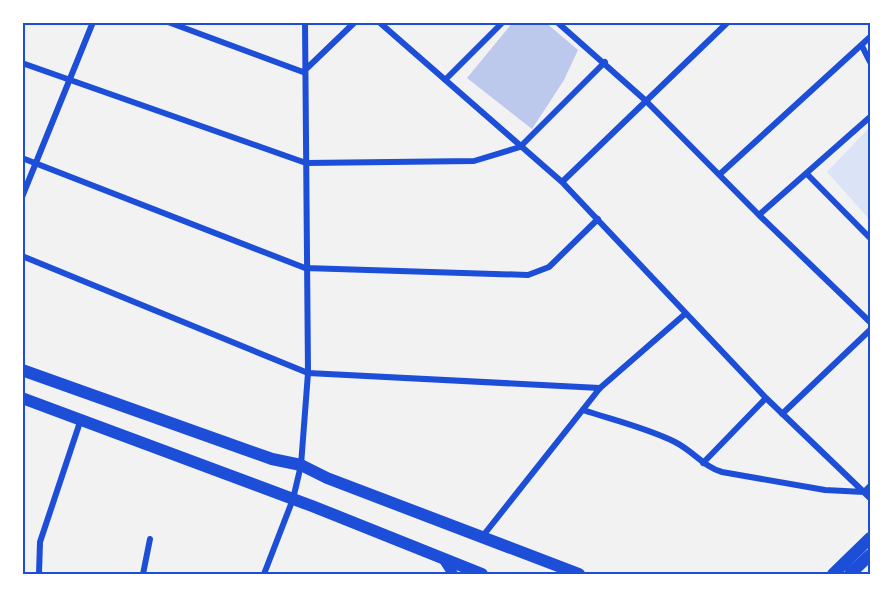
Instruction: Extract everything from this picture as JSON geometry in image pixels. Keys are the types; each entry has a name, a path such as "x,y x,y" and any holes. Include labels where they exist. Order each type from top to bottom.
{"main road":[{"path":"22,370 272,459 301,465 327,478 579,574"},
{"path":"22,398 293,499 482,574"},
{"path":"833,574 870,538"},
{"path":"850,574 870,555"}],"street":[{"path":"22,197 93,22"},
{"path":"168,22 303,72"},
{"path":"264,574 293,499 301,465 308,373 305,268 304,22"},
{"path":"303,72 355,22"},
{"path":"379,22 562,182 766,398 870,498"},
{"path":"445,80 503,22"},
{"path":"557,22 606,62 870,322"},
{"path":"562,182 728,22"},
{"path":"720,174 870,38"},
{"path":"862,46 870,62"},
{"path":"22,63 306,163 474,161 520,147 606,62"},
{"path":"759,215 870,117"},
{"path":"22,159 305,268 538,273 549,267 598,219"},
{"path":"807,174 870,238"},
{"path":"22,256 308,373 600,388"},
{"path":"482,537 600,388 685,314"},
{"path":"782,414 870,330"},
{"path":"703,463 766,398"},
{"path":"583,410 671,440 703,463 729,474 825,490 864,492 870,486"},
{"path":"39,574 40,542 81,419"},
{"path":"143,574 150,539"},
{"path":"444,560 453,574"}],"shaded area":[{"path":"870,127 870,220 827,172"}],"building":[{"path":"513,22 545,22 578,50 564,80 532,129 467,78"}]}
